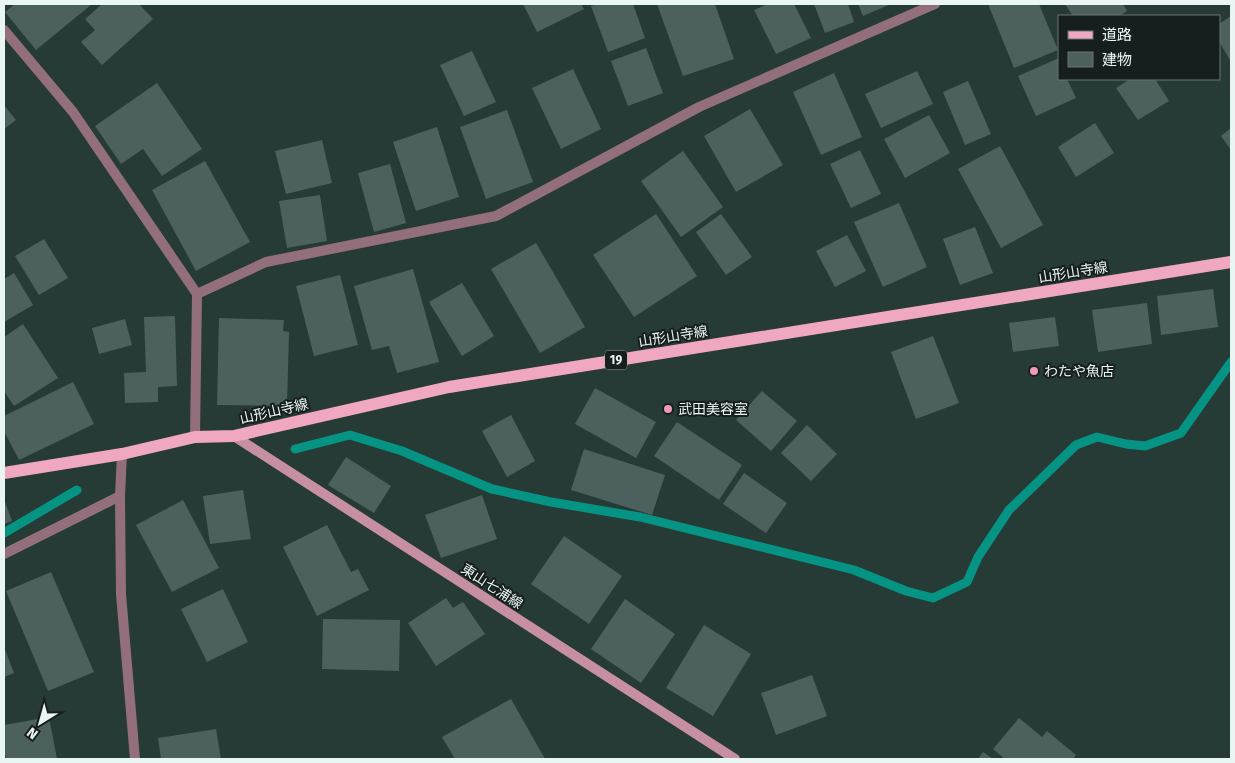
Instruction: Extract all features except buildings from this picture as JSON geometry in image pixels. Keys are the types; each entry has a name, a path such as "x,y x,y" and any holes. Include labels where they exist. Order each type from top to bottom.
{"main road":[{"name":"山形山寺線","path":"4,473 122,454 195,437 234,436 449,388 1231,262"},
{"name":"東山七浦線","path":"234,436 735,759"}],"street":[{"path":"197,294 266,262 496,216 700,107 936,4"},
{"path":"4,30 73,112 197,294 195,437"},
{"path":"122,454 120,496 121,594 135,759"},
{"path":"4,554 120,496"}],"waterway":[{"path":"295,449 350,435 402,451 492,489 551,502 640,517 854,570 906,591 933,598 967,582 978,557 1009,510 1076,445 1097,437 1126,444 1145,446 1181,433 1231,362"},
{"path":"4,533 77,490"}],"place":[{"name":"わたや魚店","path":"1034,371"},
{"name":"武田美容室","path":"668,409"}]}
